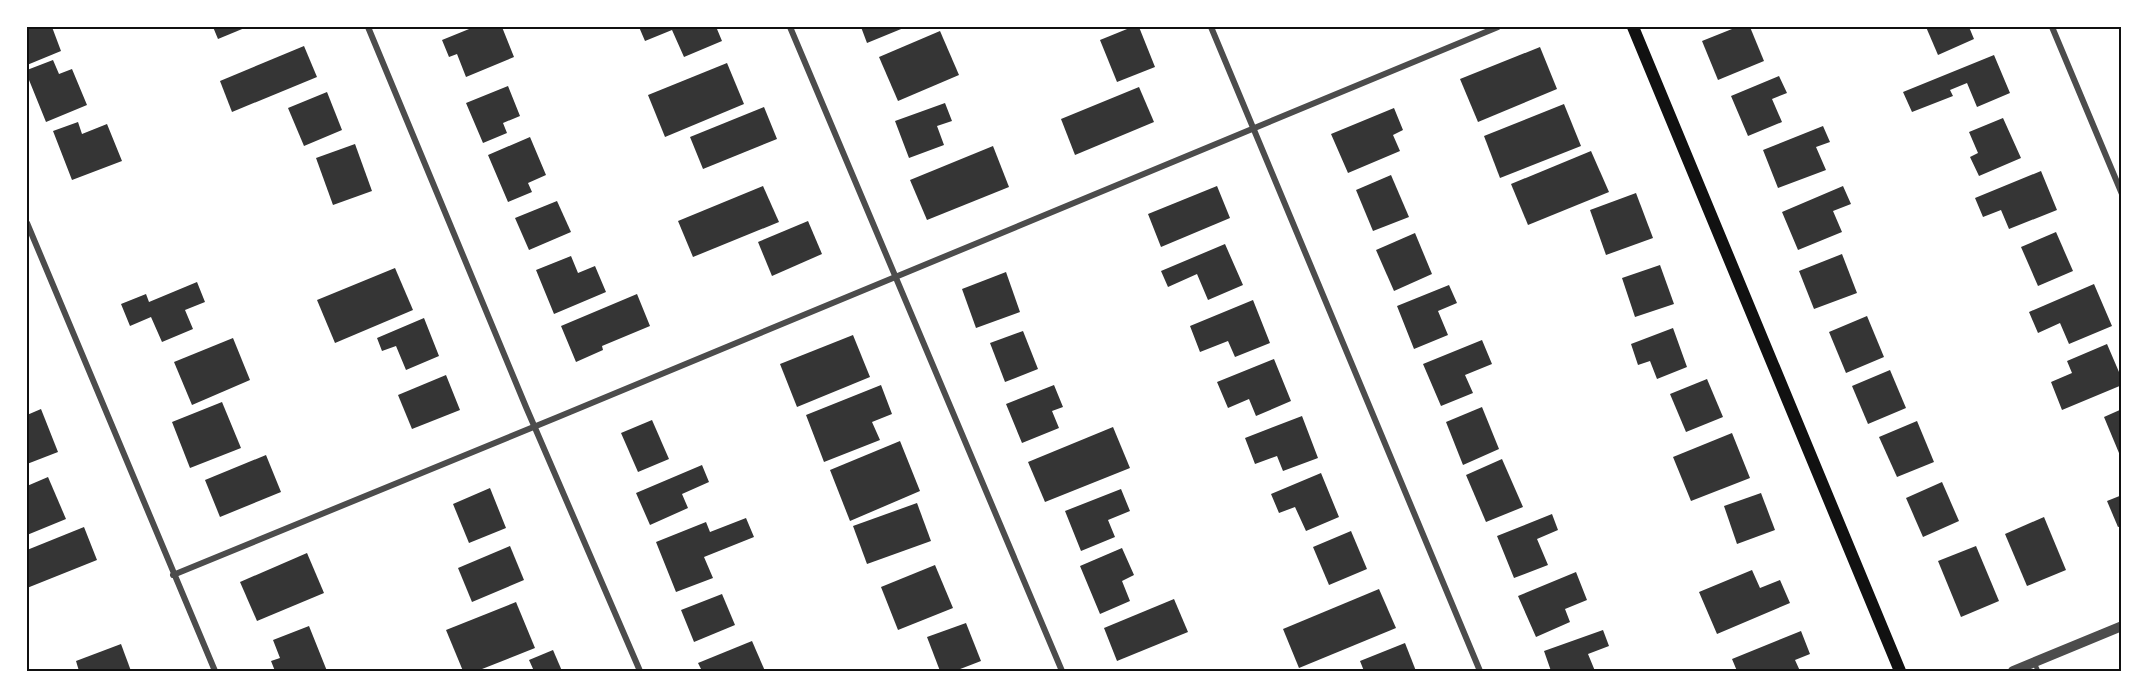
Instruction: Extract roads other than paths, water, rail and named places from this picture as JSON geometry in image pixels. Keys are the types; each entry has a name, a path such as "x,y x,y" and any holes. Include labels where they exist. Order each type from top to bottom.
{"main road":[{"path":"1632,27 1900,671"}],"street":[{"path":"368,27 534,427 640,671"},
{"path":"790,27 1062,671"},
{"path":"1211,27 1480,671"},
{"path":"173,575 1498,27"},
{"path":"2052,27 2122,194"},
{"path":"27,223 214,671"},
{"path":"2013,671 2036,667 2122,626"}]}
